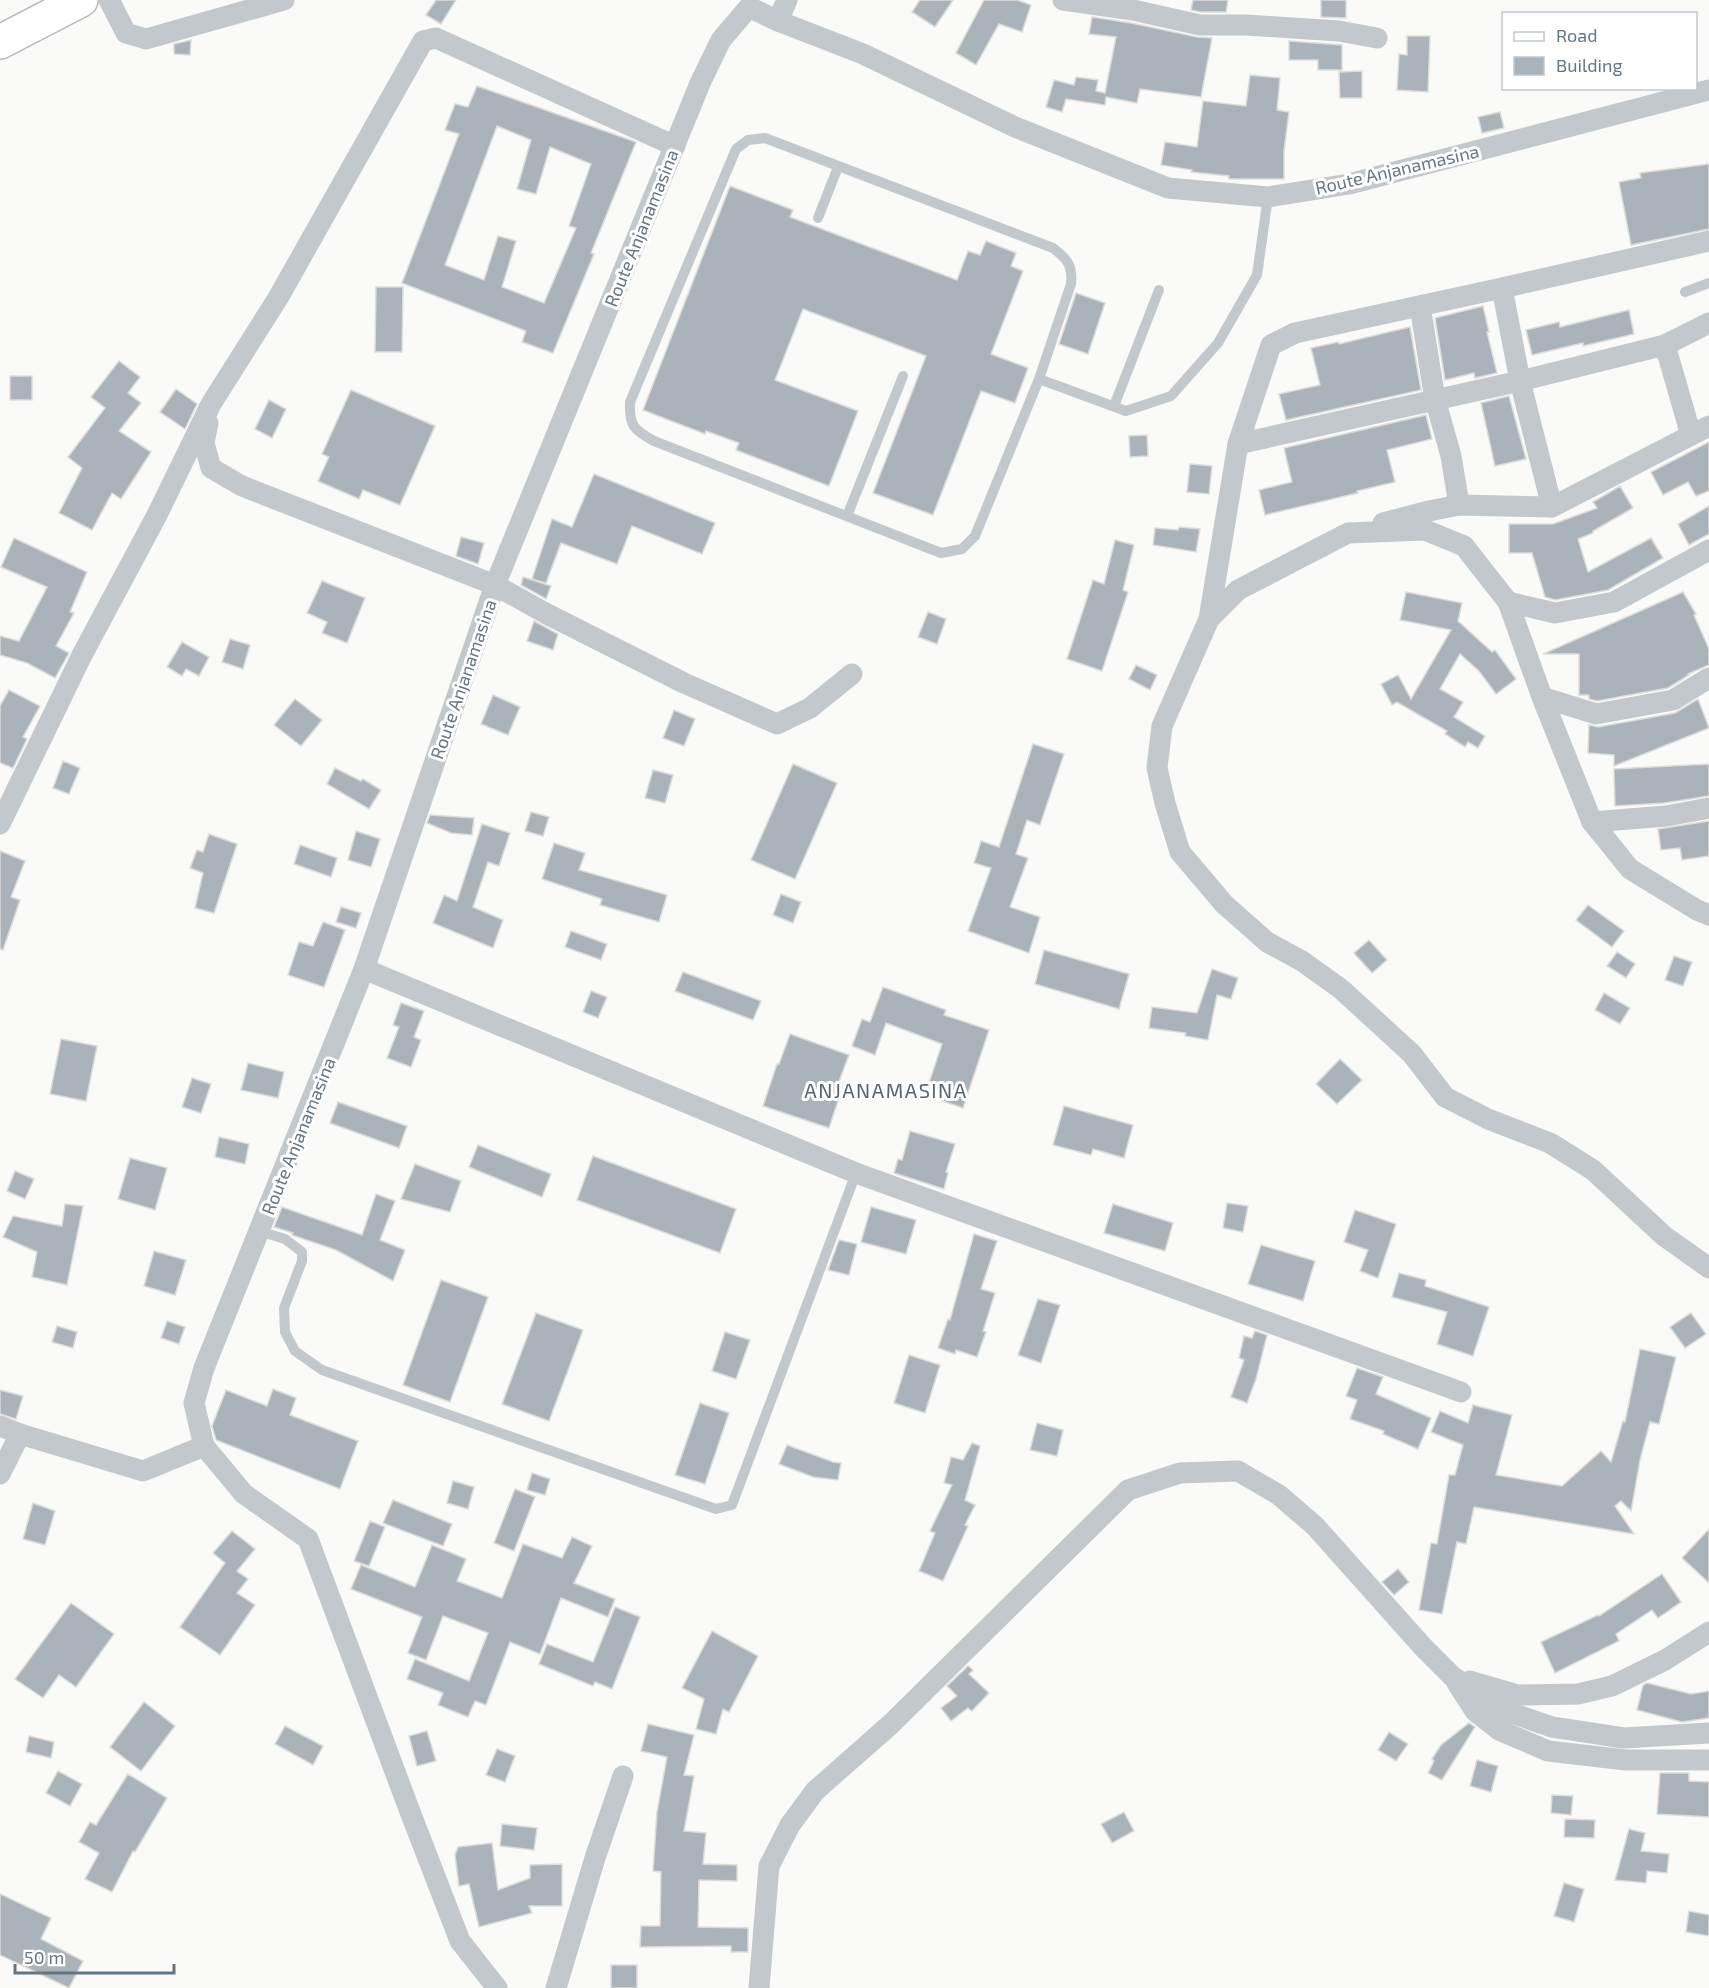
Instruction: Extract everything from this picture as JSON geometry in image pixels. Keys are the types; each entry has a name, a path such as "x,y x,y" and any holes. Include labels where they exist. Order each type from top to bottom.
{"main road":[{"path":"0,42 81,0"}],"street":[{"path":"109,0 126,33 146,39 284,0"},
{"path":"778,21 787,0"},
{"path":"1063,0 1133,10 1200,25 1246,25 1327,30 1377,38"},
{"name":"Route Anjanamasina","path":"204,1446 194,1403 204,1368 364,969 495,585 701,81 721,40 749,7 778,21 863,54 1015,127 1168,188 1268,197 1349,184 1709,90"},
{"path":"0,824 82,655 157,515 211,404 278,298 423,41 436,38 675,146"},
{"path":"1709,241 1295,333 1271,345 1238,444 1209,619 1162,726 1156,768 1180,852 1224,904 1267,942 1302,961 1341,990 1412,1054 1445,1097 1488,1119 1550,1143 1593,1170 1664,1236 1709,1268"},
{"path":"1502,288 1520,381 1552,507"},
{"path":"1420,306 1435,399 1451,456 1459,505"},
{"path":"1238,444 1520,381 1665,345 1709,323"},
{"path":"1209,619 1238,590 1348,533 1459,505 1552,507 1700,430 1665,345"},
{"path":"211,404 204,443 211,468 242,486 495,585 547,614 684,683 777,723 810,708 852,674"},
{"path":"1348,533 1425,530 1464,546 1508,602 1542,698 1592,822 1630,869 1709,915"},
{"path":"1508,602 1555,613 1614,602 1709,550"},
{"path":"1542,698 1596,714 1673,700 1709,678"},
{"path":"1592,822 1666,816 1709,808"},
{"path":"364,969 856,1173 1461,1392"},
{"path":"0,1426 143,1471 204,1446 244,1494 308,1539 460,1941 497,1988"},
{"path":"0,1474 20,1434"},
{"path":"759,1988 769,1866 790,1825 815,1791 891,1724 1128,1490 1180,1473 1238,1471 1279,1495 1315,1526 1423,1647 1452,1676 1503,1710 1552,1727 1624,1738 1709,1733"},
{"path":"1452,1676 1518,1695 1578,1694 1611,1686 1665,1660 1709,1632"},
{"path":"1452,1676 1475,1711 1499,1730 1548,1751 1626,1760 1709,1760"},
{"path":"556,1988 595,1858 623,1776"}],"lane":[{"path":"765,138 838,166 1053,248 1067,259 1072,274 1071,284 1040,379 975,536 962,549 941,553 654,441 638,432 630,420 630,402 736,149 748,140 765,138"},
{"path":"818,218 838,166"},
{"path":"1040,379 1126,411 1171,396 1218,343 1257,275 1268,197"},
{"path":"1685,292 1709,283"},
{"path":"1114,406 1159,290"},
{"path":"847,516 903,376"},
{"path":"259,1231 285,1239 302,1252 302,1262 284,1308 285,1332 295,1351 322,1370 716,1509 732,1504 856,1173"}],"building":[{"path":"436,0 456,0 441,24 426,15"},
{"path":"920,0 953,0 935,27 912,12"},
{"path":"984,0 1017,0 1031,5 1022,32 999,24 976,65 956,53"},
{"path":"1193,0 1228,0 1226,12 1191,10"},
{"path":"1321,0 1346,0 1346,18 1321,17"},
{"path":"1092,17 1212,38 1201,97 1140,89 1137,103 1106,97 1105,105 1066,99 1062,112 1046,107 1054,80 1074,85 1076,77 1098,80 1096,91 1105,93 1116,37 1089,34"},
{"path":"1407,36 1430,36 1428,92 1397,90 1399,54 1407,55"},
{"path":"191,40 190,55 174,54 174,44"},
{"path":"1289,41 1342,45 1342,70 1318,70 1318,60 1289,60"},
{"path":"1362,71 1362,98 1340,98 1339,72"},
{"path":"1250,75 1280,78 1277,110 1289,112 1284,151 1284,179 1229,179 1229,176 1191,172 1192,170 1161,165 1165,142 1197,147 1203,101 1246,106"},
{"path":"477,86 636,142 591,253 594,254 553,353 522,342 526,331 402,283 459,134 445,130 455,104 468,107","holes":["497,126 531,140 517,189 536,194 550,147 591,164 569,226 576,228 544,303 502,287 516,241 498,236 484,280 445,265"]},
{"path":"1500,112 1504,128 1482,133 1478,117"},
{"path":"1709,164 1709,229 1631,245 1619,182 1641,178 1640,173"},
{"path":"730,186 793,210 790,217 957,280 968,251 980,255 986,241 1016,253 1011,266 1023,271 991,354 1028,368 1015,403 981,391 933,515 873,493 926,356 803,309 775,380 858,411 829,486 736,450 739,443 706,431 705,434 643,410"},
{"path":"376,287 403,287 402,352 375,352"},
{"path":"1076,293 1105,303 1088,354 1059,344"},
{"path":"1483,306 1497,373 1475,378 1474,373 1445,380 1435,318"},
{"path":"1629,310 1634,334 1532,355 1526,330 1559,322 1560,327"},
{"path":"1410,327 1421,390 1286,420 1279,394 1320,385 1311,348 1338,342 1339,344"},
{"path":"119,361 140,377 128,393 141,403 119,431 151,452 121,499 112,493 92,530 59,513 82,468 68,457 105,408 91,397"},
{"path":"10,376 32,376 32,400 10,400"},
{"path":"176,389 197,404 185,429 160,412"},
{"path":"351,390 435,426 400,505 363,490 359,499 318,481 329,457 322,454"},
{"path":"1509,396 1526,459 1495,466 1481,403"},
{"path":"269,400 286,409 272,438 255,429"},
{"path":"1426,415 1432,439 1387,450 1395,482 1265,515 1259,490 1292,482 1284,448"},
{"path":"1147,435 1148,456 1130,457 1129,436"},
{"path":"1709,442 1709,491 1696,496 1688,482 1663,495 1651,472"},
{"path":"1190,464 1212,466 1209,494 1187,492"},
{"path":"594,474 715,523 702,554 632,526 617,564 561,543 546,583 532,579 552,519 572,527"},
{"path":"1620,486 1633,508 1593,533 1578,539 1588,572 1651,538 1663,558 1608,590 1555,600 1545,597 1532,553 1509,553 1509,524 1553,524 1597,508 1593,502"},
{"path":"1709,506 1709,534 1689,545 1678,524"},
{"path":"1179,527 1200,529 1196,552 1153,545 1155,528 1178,530"},
{"path":"461,537 484,543 478,564 456,556"},
{"path":"14,538 87,572 70,612 74,613 56,646 69,653 55,678 27,663 0,655 0,636 19,641 47,587 1,567"},
{"path":"1115,540 1134,545 1123,590 1128,592 1102,671 1067,659 1093,580 1104,584"},
{"path":"523,577 551,586 546,599 521,585"},
{"path":"322,581 365,598 347,643 322,633 327,622 307,613"},
{"path":"1406,592 1462,603 1458,621 1492,652 1495,650 1516,679 1496,694 1479,671 1460,654 1440,689 1463,702 1454,717 1485,736 1478,748 1468,742 1465,747 1445,734 1447,731 1397,702 1392,705 1381,684 1398,675 1411,699 1451,630 1400,620"},
{"path":"1683,592 1696,614 1694,615 1709,649 1709,665 1688,674 1668,688 1597,701 1589,699 1589,695 1579,695 1579,654 1543,654"},
{"path":"928,612 946,619 937,644 918,637"},
{"path":"534,621 558,634 553,650 527,641"},
{"path":"230,639 250,645 243,669 222,662"},
{"path":"182,642 209,657 199,676 186,669 182,676 167,667"},
{"path":"1136,665 1157,675 1150,690 1129,679"},
{"path":"9,690 40,706 23,737 27,739 13,768 0,763 0,706"},
{"path":"493,695 520,707 508,735 481,724"},
{"path":"295,699 322,720 301,746 274,725"},
{"path":"1698,699 1709,728 1614,766 1614,755 1588,753 1589,725 1598,727 1675,713"},
{"path":"674,710 695,719 684,746 663,738"},
{"path":"1033,744 1064,754 1040,825 1027,820 1016,854 1028,858 1010,907 1040,917 1029,953 968,931 991,868 974,863 981,841 999,847"},
{"path":"63,761 80,768 69,794 53,788"},
{"path":"793,764 837,783 795,879 751,860"},
{"path":"1709,764 1709,796 1664,803 1615,806 1614,769"},
{"path":"335,768 361,781 363,779 381,790 369,809 327,784"},
{"path":"653,770 673,775 665,803 645,798"},
{"path":"531,812 549,817 543,836 525,831"},
{"path":"430,815 474,818 472,835 451,833 427,823"},
{"path":"1709,821 1709,856 1682,860 1680,848 1661,850 1658,829"},
{"path":"482,824 510,833 499,866 488,862 473,907 503,920 493,948 433,923 444,895 457,901"},
{"path":"356,831 380,839 371,867 348,860"},
{"path":"209,834 237,844 214,913 195,908 203,873 190,868 197,850 203,852"},
{"path":"554,843 585,853 579,870 667,895 659,922 600,905 602,899 542,879"},
{"path":"300,845 337,858 331,877 294,864"},
{"path":"0,851 25,861 11,897 20,900 3,950 0,949"},
{"path":"781,894 801,902 793,923 773,915"},
{"path":"1588,905 1624,931 1612,947 1576,920"},
{"path":"341,907 361,913 356,928 336,922"},
{"path":"323,922 345,930 324,987 288,975 299,942 313,946"},
{"path":"571,931 607,944 601,960 565,947"},
{"path":"1369,940 1387,960 1372,973 1354,953"},
{"path":"1044,950 1129,974 1119,1009 1035,984"},
{"path":"1617,952 1635,964 1626,978 1607,966"},
{"path":"1674,956 1692,962 1683,986 1665,980"},
{"path":"1212,969 1238,978 1231,999 1217,995 1208,1040 1185,1036 1186,1033 1149,1028 1152,1007 1197,1013"},
{"path":"683,972 761,1001 753,1020 675,991"},
{"path":"883,987 946,1010 944,1015 989,1030 963,1108 925,1095 942,1044 886,1023 875,1055 852,1046 862,1019 870,1022"},
{"path":"591,991 607,997 598,1018 583,1012"},
{"path":"1604,993 1630,1008 1620,1024 1595,1010"},
{"path":"401,1003 424,1011 414,1037 421,1040 411,1067 387,1058 399,1027 393,1025"},
{"path":"790,1034 849,1055 838,1084 843,1086 829,1128 763,1106"},
{"path":"61,1039 97,1046 86,1101 50,1094"},
{"path":"1340,1059 1362,1080 1337,1104 1316,1084"},
{"path":"248,1063 284,1072 278,1098 241,1090"},
{"path":"192,1078 211,1084 201,1113 182,1107"},
{"path":"338,1102 407,1126 399,1148 330,1123"},
{"path":"1064,1106 1133,1125 1124,1158 1093,1149 1091,1155 1053,1145"},
{"path":"910,1131 955,1144 946,1172 948,1173 944,1189 894,1173 898,1159 902,1160"},
{"path":"219,1137 249,1144 245,1164 215,1157"},
{"path":"478,1145 551,1174 542,1197 469,1167"},
{"path":"593,1156 736,1209 720,1253 577,1200"},
{"path":"130,1158 167,1168 155,1210 118,1199"},
{"path":"415,1164 461,1181 450,1212 401,1199"},
{"path":"15,1171 34,1179 25,1199 7,1191"},
{"path":"376,1194 395,1201 380,1240 405,1250 393,1281 336,1250 274,1227 282,1207 362,1235"},
{"path":"1227,1203 1248,1206 1243,1232 1223,1228"},
{"path":"65,1204 83,1206 67,1285 32,1277 37,1252 3,1237 13,1216 62,1226"},
{"path":"1113,1204 1173,1223 1165,1251 1104,1233"},
{"path":"871,1207 916,1220 906,1254 861,1242"},
{"path":"1355,1210 1396,1224 1378,1278 1360,1271 1368,1250 1344,1242"},
{"path":"974,1234 997,1241 981,1289 995,1293 983,1331 986,1332 977,1357 956,1350 955,1354 938,1348 948,1319 950,1320"},
{"path":"839,1240 857,1244 849,1275 828,1270"},
{"path":"1261,1245 1315,1261 1303,1301 1248,1284"},
{"path":"154,1251 186,1260 175,1295 144,1286"},
{"path":"1399,1273 1426,1280 1425,1286 1489,1307 1473,1356 1437,1344 1447,1312 1392,1297"},
{"path":"441,1280 488,1297 450,1402 403,1385"},
{"path":"1038,1299 1060,1305 1041,1363 1018,1355"},
{"path":"536,1313 583,1330 549,1421 502,1404"},
{"path":"1691,1313 1706,1334 1685,1348 1670,1327"},
{"path":"167,1321 185,1327 179,1344 161,1338"},
{"path":"57,1326 77,1332 73,1348 52,1342"},
{"path":"1255,1331 1267,1335 1256,1379 1247,1403 1231,1397 1244,1360 1239,1358 1244,1336 1252,1338"},
{"path":"725,1332 750,1340 736,1379 712,1371"},
{"path":"1640,1349 1676,1357 1659,1424 1650,1422 1640,1460 1631,1511 1621,1501 1615,1506 1634,1534 1474,1507 1466,1544 1457,1542 1442,1614 1419,1610 1431,1543 1437,1544 1449,1475 1455,1475 1463,1445 1431,1432 1440,1411 1468,1423 1473,1405 1512,1415 1496,1475 1562,1486 1601,1451 1611,1462 1623,1421 1625,1422"},
{"path":"909,1355 940,1365 925,1413 894,1403"},
{"path":"1357,1368 1383,1377 1376,1394 1431,1418 1418,1449 1383,1434 1384,1431 1350,1419 1357,1400 1346,1396"},
{"path":"273,1389 296,1398 290,1415 358,1441 340,1489 216,1440 212,1426 226,1390 267,1406"},
{"path":"0,1390 23,1396 16,1419 0,1414"},
{"path":"700,1403 729,1413 705,1484 675,1475"},
{"path":"1037,1423 1063,1430 1057,1456 1030,1450"},
{"path":"972,1443 980,1446 965,1500 975,1505 943,1581 919,1571 935,1533 930,1531 952,1485 944,1483 951,1457 963,1460"},
{"path":"787,1445 841,1463 838,1480 813,1477 779,1464"},
{"path":"532,1473 550,1479 545,1495 527,1490"},
{"path":"453,1481 474,1487 468,1509 447,1503"},
{"path":"515,1489 535,1497 514,1551 494,1543"},
{"path":"393,1500 452,1524 443,1546 383,1523"},
{"path":"33,1503 55,1511 45,1545 23,1539"},
{"path":"370,1521 385,1527 369,1566 354,1561"},
{"path":"1709,1529 1709,1583 1682,1558"},
{"path":"232,1531 255,1549 237,1571 248,1579 237,1593 255,1605 220,1655 180,1627 225,1563 213,1553"},
{"path":"572,1537 592,1546 574,1583 615,1599 608,1617 561,1598 540,1654 510,1642 486,1705 475,1701 468,1717 438,1705 443,1693 407,1679 415,1659 469,1681 488,1633 443,1616 426,1660 408,1653 422,1617 351,1589 361,1565 415,1587 432,1545 466,1559 457,1581 502,1598 523,1544 562,1558"},
{"path":"1398,1569 1409,1582 1394,1595 1382,1582"},
{"path":"1662,1574 1681,1602 1658,1618 1652,1610 1616,1634 1619,1641 1555,1673 1541,1642 1599,1616"},
{"path":"71,1603 114,1634 76,1687 59,1675 43,1698 15,1679"},
{"path":"615,1607 640,1617 612,1689 595,1682 593,1686 539,1664 547,1644 593,1662"},
{"path":"712,1631 758,1656 729,1712 723,1709 716,1734 696,1729 704,1699 682,1688"},
{"path":"968,1666 973,1670 969,1674 989,1693 972,1711 968,1708 951,1721 941,1708 957,1696 947,1686"},
{"path":"1647,1683 1691,1694 1709,1691 1709,1718 1682,1722 1637,1710 1643,1685"},
{"path":"144,1702 175,1726 141,1771 110,1747"},
{"path":"1469,1723 1475,1727 1442,1780 1428,1773 1434,1761 1432,1759 1441,1745"},
{"path":"648,1724 694,1735 684,1775 694,1776 684,1831 706,1833 703,1864 737,1865 737,1881 699,1880 698,1927 748,1928 748,1952 731,1952 731,1946 640,1947 641,1926 660,1926 661,1872 653,1871 657,1812 667,1757 641,1751"},
{"path":"285,1726 323,1746 313,1765 275,1744"},
{"path":"427,1731 436,1761 417,1766 409,1736"},
{"path":"1389,1732 1408,1744 1396,1761 1378,1750"},
{"path":"29,1736 54,1742 51,1758 26,1752"},
{"path":"497,1749 515,1756 505,1782 486,1775"},
{"path":"1477,1760 1498,1766 1491,1792 1470,1786"},
{"path":"58,1771 82,1784 70,1806 46,1793"},
{"path":"1660,1773 1689,1773 1689,1781 1709,1782 1709,1817 1657,1814"},
{"path":"128,1774 167,1798 135,1852 133,1851 112,1892 85,1879 99,1853 79,1842 90,1822 96,1825"},
{"path":"1552,1795 1573,1796 1571,1815 1551,1813"},
{"path":"1124,1812 1134,1831 1112,1843 1101,1824"},
{"path":"1565,1819 1595,1820 1594,1838 1564,1837"},
{"path":"502,1824 537,1828 534,1850 500,1846"},
{"path":"1629,1829 1645,1833 1641,1851 1669,1854 1667,1873 1647,1871 1646,1883 1615,1880"},
{"path":"492,1843 498,1890 530,1878 530,1865 562,1864 562,1906 529,1906 532,1913 479,1927 469,1884 459,1886 455,1855 458,1847"},
{"path":"1564,1883 1584,1889 1574,1922 1554,1916"},
{"path":"0,1894 51,1918 41,1939 83,1961 69,1988 0,1955"},
{"path":"1689,1911 1709,1915 1709,1936 1686,1932"},
{"path":"611,1965 637,1965 637,1988 611,1988"}],"district":[{"name":"ANJANAMASINA","path":"886,1090"}]}
